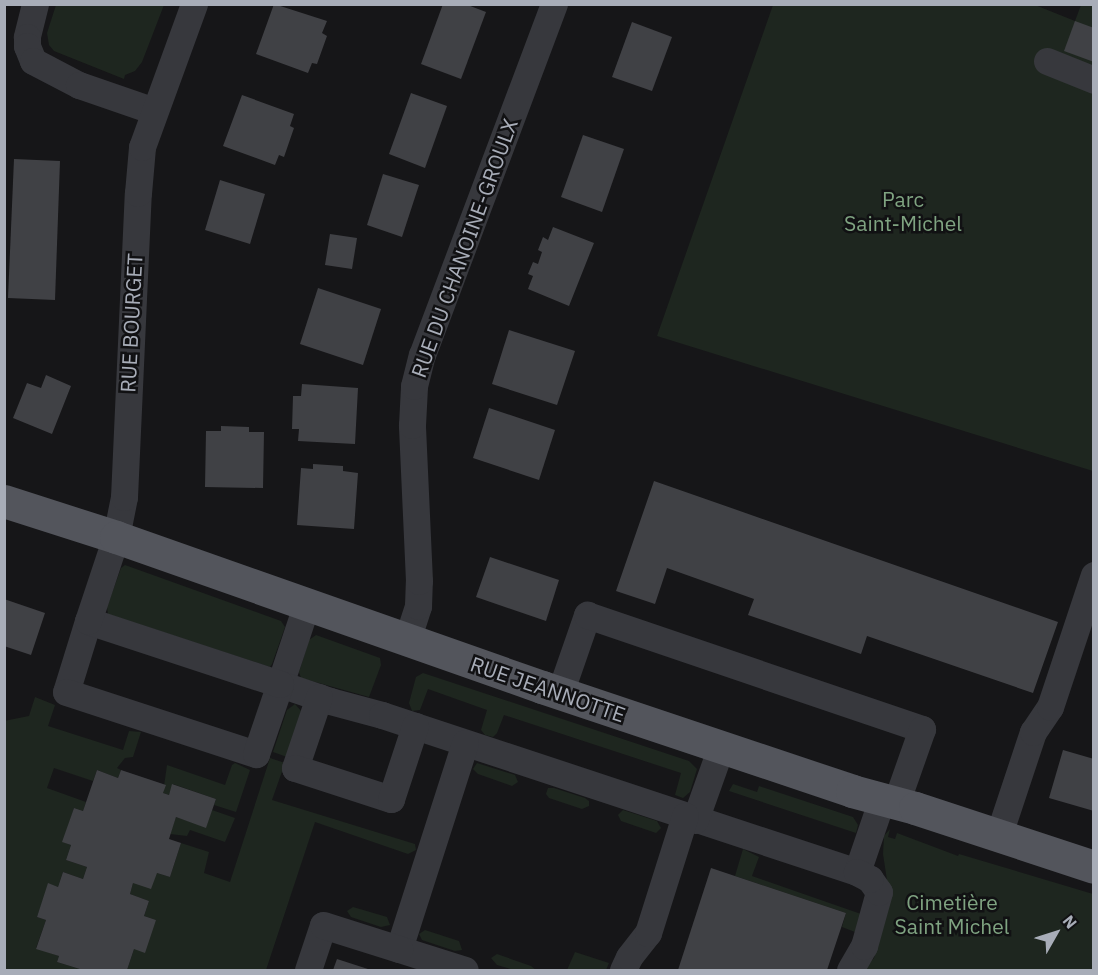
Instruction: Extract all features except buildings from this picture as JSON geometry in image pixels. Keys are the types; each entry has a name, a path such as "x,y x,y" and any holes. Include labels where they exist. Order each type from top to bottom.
{"main road":[{"name":"RUE JEANNOTTE","path":"4,501 116,537 306,606 560,693 1094,867"}],"street":[{"path":"35,4 27,37 27,46 33,61 79,85 154,111"},
{"name":"RUE BOURGET","path":"194,4 154,111 139,166 123,497 116,537 66,692 256,754 280,684"},
{"name":"RUE DU CHANOINE-GROULX","path":"407,640 418,606 419,581 412,425 414,386 422,355 554,4"},
{"path":"1047,61 1094,80"},
{"path":"998,837 1033,732 1050,707 1094,575"},
{"path":"280,684 306,606"},
{"path":"560,693 587,615 922,729 857,872"},
{"path":"88,621 857,872 870,879 879,892 864,946 850,970"},
{"path":"319,697 295,768 391,799 415,726"},
{"path":"399,949 465,743"},
{"path":"623,970 629,957 648,933 690,818 721,747"},
{"path":"308,970 323,925 465,970"}],"green space":[{"path":"56,4 164,5 142,62 135,71 125,75 124,79 54,51 49,45 47,33"},
{"name":"Parc Saint-Michel","path":"773,5 1035,5 1075,21 1081,5 1093,5 1093,471 657,336"},
{"path":"125,565 281,621 285,627 270,667 108,614 107,607 121,568"},
{"path":"316,635 380,658 381,665 369,697 301,678 299,672 309,640"},
{"path":"423,673 689,761 697,769 690,792 683,798 675,795 681,773 504,715 497,733 493,737 485,735 481,730 487,710 428,689 420,710 412,711 409,703 416,677"},
{"path":"35,697 55,705 48,726 123,750 129,731 141,732 133,757 125,758 117,768 121,770 118,778 97,770 93,781 54,768 47,788 86,802 83,811 74,808 63,842 71,845 66,860 87,867 83,879 63,872 58,887 49,884 37,917 46,920 36,948 59,956 57,962 83,970 5,970 4,721 29,716"},
{"path":"295,704 301,711 287,757 273,752 287,710"},
{"path":"270,758 285,763 272,800 415,844 416,850 408,854 315,822 266,970 127,970 134,949 156,920 144,916 149,901 130,894 133,883 157,873 170,877 181,843 209,852 204,873 230,882"},
{"path":"235,763 250,770 236,812 214,805 216,799 173,784 169,795 163,793 167,765 225,785 232,765"},
{"path":"477,763 515,775 518,782 512,786 478,774 473,769"},
{"path":"733,784 757,792 759,786 853,817 858,825 856,833 729,791"},
{"path":"548,788 585,798 589,801 589,806 582,809 549,798 546,794"},
{"path":"212,810 235,818 225,842 190,830 187,836 170,834 176,817 206,827"},
{"path":"623,810 657,821 661,828 656,833 621,821 618,815"},
{"name":"Cimetière Saint Michel","path":"890,829 888,837 895,839 897,833 958,856 959,854 1093,894 1093,970 864,970 874,958 890,900 883,854 884,836"},
{"path":"743,849 759,857 752,876 861,914 855,932 842,927 846,913 735,876"},
{"path":"353,907 387,917 390,925 381,927 351,917 347,911"},
{"path":"425,930 459,941 462,950 455,951 422,940 419,934"},
{"path":"575,952 609,963 606,970 567,970"},
{"path":"497,954 531,966 536,970 514,970 497,965 491,958"}]}
